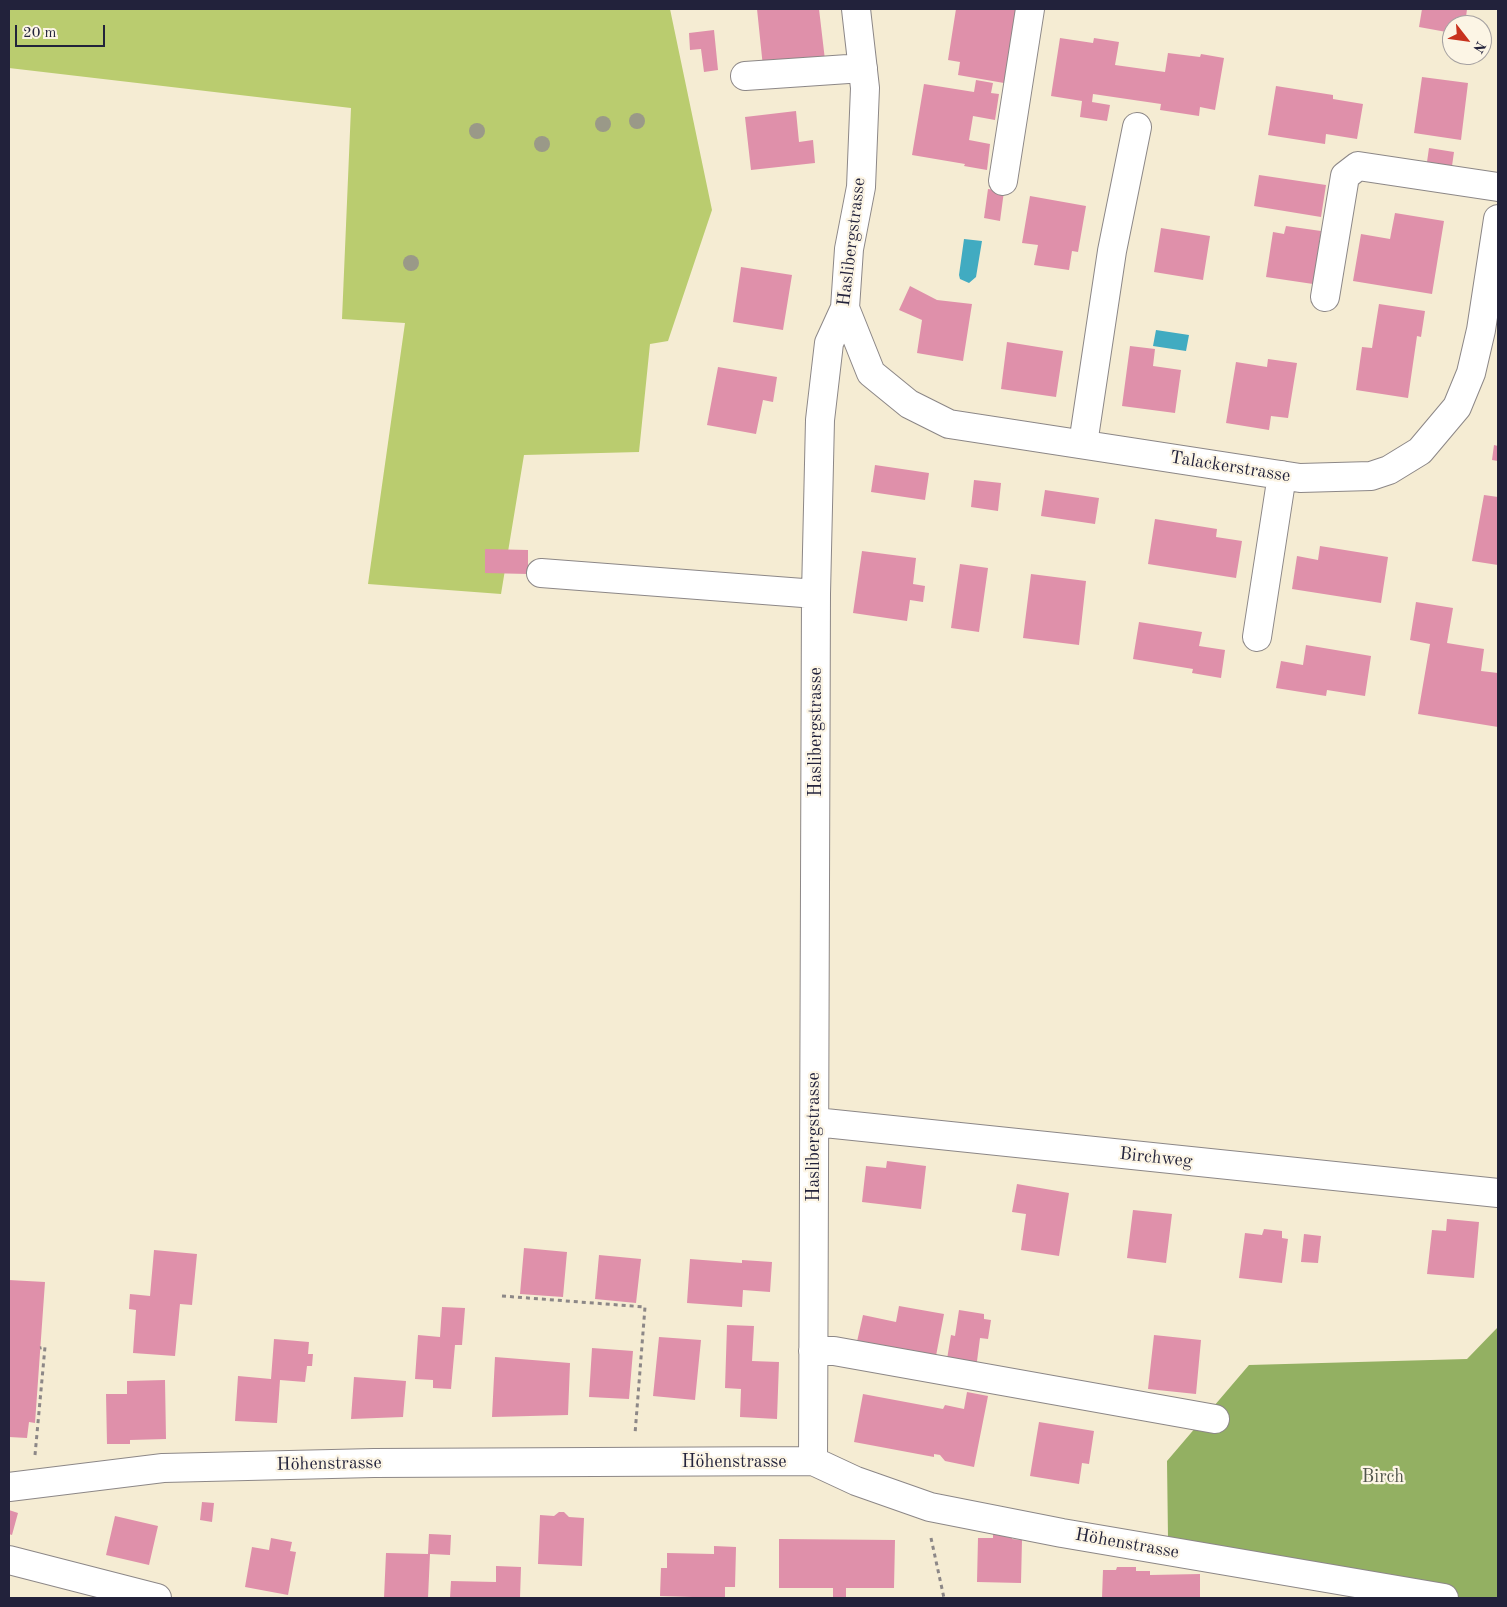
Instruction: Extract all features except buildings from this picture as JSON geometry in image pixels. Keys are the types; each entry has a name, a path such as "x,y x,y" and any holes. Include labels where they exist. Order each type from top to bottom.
{"street":[{"name":"Haslibergstrasse","path":"813,1461 816,594 820,420 829,343 845,308 849,249 861,187 865,88 856,9"},
{"path":"1003,181 1030,9"},
{"path":"745,76 863,68"},
{"path":"1083,444 1112,250 1137,127"},
{"path":"1325,297 1345,176 1358,166 1498,187"},
{"name":"Talackerstrasse","path":"845,308 871,373 910,404 949,424 1300,478 1371,476 1390,470 1420,451 1457,407 1470,373 1490,332 1498,219"},
{"path":"1257,637 1282,475"},
{"path":"541,573 816,594"},
{"name":"Birchweg","path":"815,1122 1498,1193"},
{"path":"813,1351 834,1351 1215,1418"},
{"name":"Höhenstrasse","path":"20,1485 163,1468 374,1463 813,1461 856,1481 930,1508 1062,1533 1444,1598"},
{"path":"9,1560 157,1598"}],"path":[{"path":"502,1296 645,1307 633,1462"},
{"path":"20,1485 45,1347 40,1348"},
{"path":"931,1535 944,1598"}],"green space":[{"path":"9,9 670,9 712,210 668,341 650,344 639,452 524,455 501,594 368,584 405,323 342,319 351,108 9,68"},
{"name":"Birch","path":"1498,1327 1498,1598 1388,1598 1168,1538 1167,1461 1249,1365 1467,1359"}],"water":[{"path":"964,239 982,241 976,277 969,283 960,279 959,275"},
{"path":"1156,330 1189,335 1186,351 1153,346"}]}
